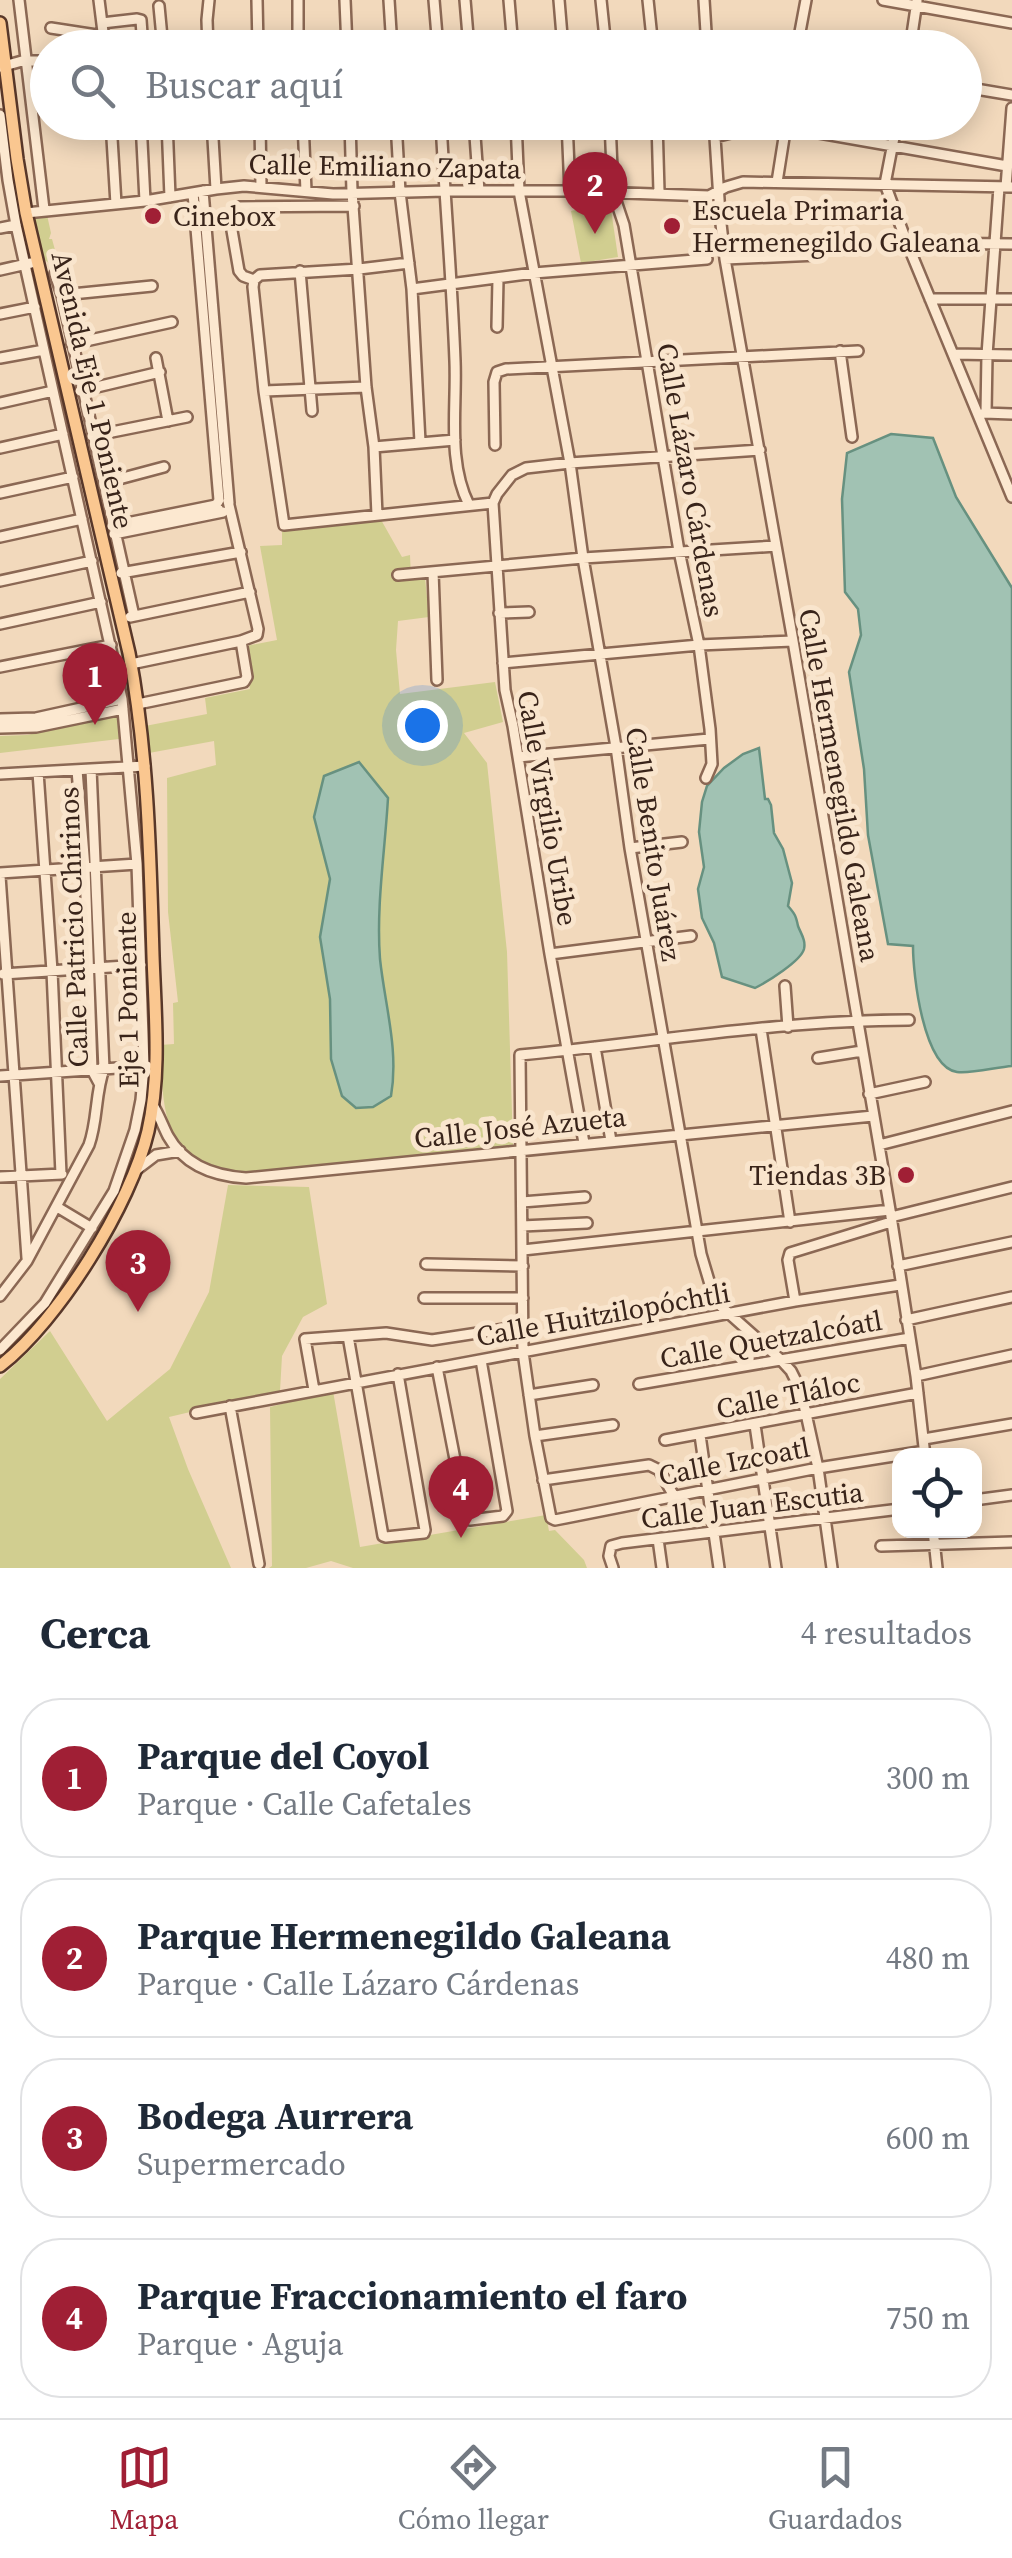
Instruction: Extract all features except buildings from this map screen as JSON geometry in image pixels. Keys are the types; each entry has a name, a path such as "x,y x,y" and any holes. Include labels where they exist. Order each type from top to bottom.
{"main road":[{"name":"Avenida Eje 1 Poniente","path":"0,23 32,263 112,555 110,575 127,617 145,766"},
{"name":"Eje 1 Poniente","path":"0,1366 35,1334 66,1294 110,1220 146,1141 153,1105 153,1067 145,766"}],"street":[{"path":"19,0 30,105"},
{"path":"99,0 103,30"},
{"path":"207,30 209,0"},
{"path":"257,0 258,30"},
{"path":"298,0 298,30"},
{"path":"345,0 346,30"},
{"path":"389,0 391,30"},
{"path":"434,0 436,30"},
{"path":"464,0 467,30"},
{"path":"509,0 511,30"},
{"path":"559,0 562,30"},
{"path":"601,0 604,30"},
{"path":"648,0 651,30"},
{"path":"704,0 706,30"},
{"path":"801,30 806,0"},
{"path":"883,0 917,3 1012,23"},
{"path":"913,30 917,3"},
{"path":"158,6 161,30"},
{"path":"102,23 137,19 141,20 142,30"},
{"path":"51,28 64,30"},
{"path":"2,60 30,61"},
{"path":"982,88 1012,90"},
{"path":"981,413 1012,108"},
{"name":"Avenida Eje 1 Poniente","path":"0,114 4,181 32,263 34,306 123,704 141,965 153,1067 114,1191 45,1303 0,1350"},
{"path":"35,140 44,209"},
{"path":"111,140 116,204"},
{"path":"142,140 145,201"},
{"path":"168,140 170,197"},
{"path":"213,140 216,188"},
{"path":"260,140 261,187"},
{"path":"304,140 306,191"},
{"path":"351,140 377,515"},
{"path":"397,140 412,289 420,442"},
{"path":"443,140 455,358 455,440 461,489 469,505"},
{"path":"475,140 479,191"},
{"name":"Calle Benito Juárez","path":"517,140 519,191 570,463 630,848 696,1231 715,1301 780,1359 797,1380 808,1414 832,1568"},
{"path":"568,140 570,191"},
{"name":"Calle Lázaro Cárdenas","path":"611,140 613,192 624,225 679,551 699,644 712,764 706,778"},
{"path":"658,140 659,192"},
{"name":"Calle Hermenegildo Galeana","path":"716,140 725,259 879,1145 925,1448"},
{"path":"777,182 784,140"},
{"path":"862,140 1007,166"},
{"path":"893,140 885,184 1012,497"},
{"name":"Calle Emiliano Zapata","path":"26,212 145,201 216,188 261,187 332,194 444,190 709,196 743,182 1006,187"},
{"path":"131,664 256,635 241,552 223,506 198,192"},
{"path":"254,280 239,271 230,219 232,210 354,206"},
{"path":"0,228 16,225"},
{"path":"907,243 1012,244"},
{"path":"725,259 818,255"},
{"path":"412,289 534,273 706,259"},
{"path":"0,270 32,263"},
{"path":"410,263 260,275 254,280 264,391 284,525 493,502 518,470 760,450"},
{"path":"300,272 312,411"},
{"name":"Avenida Eje 1 Poniente","path":"55,274 104,484 113,530 112,555 124,573 127,617"},
{"path":"497,328 498,279"},
{"path":"62,295 152,286"},
{"path":"930,298 1012,300"},
{"path":"0,314 34,306"},
{"path":"72,344 172,322"},
{"path":"0,358 44,350"},
{"path":"840,351 852,438"},
{"path":"495,445 494,382 496,372 506,368 858,351"},
{"path":"952,354 1012,355"},
{"path":"156,358 168,421"},
{"path":"68,394 160,372"},
{"path":"264,391 366,387"},
{"path":"0,402 54,391"},
{"path":"981,413 1012,414"},
{"path":"92,436 187,417"},
{"path":"0,448 63,434"},
{"path":"374,447 455,440"},
{"path":"997,462 1012,462"},
{"path":"104,484 164,467"},
{"path":"0,492 73,477"},
{"name":"Calle Virgilio Uribe","path":"493,502 505,690 584,1143"},
{"path":"113,530 223,506"},
{"path":"0,537 82,519"},
{"path":"398,575 776,546"},
{"path":"110,575 241,552"},
{"path":"0,581 92,561"},
{"path":"433,572 436,680"},
{"path":"127,617 250,592"},
{"path":"0,624 102,602"},
{"path":"499,613 528,612"},
{"path":"503,663 699,644 793,640"},
{"path":"138,704 244,682 247,677 242,641"},
{"path":"0,667 111,645"},
{"path":"0,719 36,718 123,704"},
{"path":"0,728 36,727 123,704"},
{"path":"518,757 709,739"},
{"path":"0,774 145,766"},
{"name":"Calle Patricio Chirinos","path":"0,1296 27,1261 94,1131 98,1083 104,1069 95,968 92,769"},
{"name":"Calle Patricio Chirinos","path":"77,770 91,867"},
{"path":"38,772 61,1174"},
{"path":"630,848 682,842"},
{"path":"27,1261 3,974 0,874 137,864"},
{"path":"550,954 692,936"},
{"path":"3,974 141,965"},
{"name":"Calle Patricio Chirinos","path":"95,968 92,1070 98,1083"},
{"path":"785,986 788,1027"},
{"path":"674,1496 659,1470 648,1464 543,1480 524,1352 520,1055 856,1020 908,1020"},
{"path":"761,1030 790,1222"},
{"path":"595,1047 611,1140"},
{"path":"818,1058 862,1051"},
{"path":"0,1076 153,1067"},
{"path":"869,1094 925,1082"},
{"path":"153,1105 170,1140 180,1151"},
{"path":"879,1145 1012,1111"},
{"name":"Calle José Azueta","path":"180,1151 210,1172 246,1178 873,1116"},
{"path":"135,1171 156,1155 180,1151"},
{"path":"0,1178 74,1173"},
{"path":"794,1301 790,1253 890,1216 1012,1187"},
{"path":"522,1202 585,1197"},
{"path":"568,1224 569,1198"},
{"path":"57,1208 92,1228"},
{"path":"523,1250 790,1222 890,1216"},
{"path":"522,1226 588,1223"},
{"path":"898,1266 1012,1243"},
{"path":"426,1264 523,1266"},
{"name":"Calle Huitzilopóchtli","path":"196,1413 794,1301 900,1285"},
{"path":"906,1320 1012,1297"},
{"path":"424,1298 523,1298"},
{"path":"314,1390 305,1339 386,1333 432,1340 523,1326"},
{"path":"348,1336 384,1536 425,1532 398,1374"},
{"name":"Calle Quetzalcóatl","path":"639,1384 910,1338"},
{"path":"916,1376 1012,1355"},
{"path":"437,1367 468,1519 506,1514 481,1360"},
{"path":"529,1395 593,1385"},
{"name":"Calle Tláloc","path":"666,1440 918,1394"},
{"path":"230,1406 259,1564"},
{"path":"924,1439 1012,1424"},
{"path":"535,1436 612,1425"},
{"path":"754,1425 776,1568"},
{"path":"700,1435 718,1568"},
{"name":"Calle Izcoatl","path":"543,1480 553,1520 762,1478 892,1458"},
{"path":"982,1499 1012,1496"},
{"name":"Calle Juan Escutia","path":"613,1568 611,1546 892,1510"},
{"path":"934,1538 936,1568"},
{"path":"658,1539 662,1568"},
{"path":"881,1546 1012,1542"}],"shaded area":[{"path":"609,196 618,257 581,263 571,211 585,208 584,200"},
{"path":"47,215 49,239 61,272 42,258 33,217"},
{"path":"891,434 933,438 956,497 1012,588 1012,1066 957,1072 945,1066 922,1018 913,946 888,944 868,835 864,769 849,672 861,635 858,609 845,592 842,499 847,453"},
{"path":"380,518 402,557 410,555 411,578 425,578 429,617 398,621 400,694 495,682 503,722 464,733 487,763 507,952 513,1146 261,1171 213,1169 195,1161 173,1135 164,1100 160,1045 174,1044 173,1003 178,1002 168,912 167,778 216,765 214,741 149,753 145,726 207,714 205,698 250,689 241,647 277,640 260,546 282,545 282,531"},
{"path":"118,715 119,739 0,753 0,736 27,735"},
{"path":"759,748 765,799 771,805 774,833 783,849 792,883 788,906 796,917 804,946 802,954 790,965 755,988 722,977 714,943 702,918 698,889 704,867 699,832 707,786 743,754"},
{"path":"359,762 388,798 379,939 393,1079 391,1096 373,1107 356,1108 342,1096 331,1059 330,999 320,937 330,879 314,817 324,776"},
{"path":"228,1185 309,1187 327,1304 303,1317 282,1356 280,1391 169,1417 231,1568 0,1568 0,1379 50,1331 107,1421 170,1369 209,1292"},
{"path":"333,1391 360,1547 546,1515 549,1531 555,1530 587,1568 353,1568 331,1561 306,1568 269,1568 270,1407"}],"place":[{"name":"Cinebox","path":"153,216"},
{"name":"Escuela Primaria Hermenegildo Galeana","path":"672,226"},
{"name":"Parque Hermenegildo Galeana","path":"595,234"},
{"name":"Parque del Coyol","path":"95,725"},
{"name":"Tiendas 3B","path":"906,1175"},
{"name":"Bodega Aurrera","path":"138,1312"},
{"name":"Parque Fraccionamiento el faro","path":"461,1538"}]}
